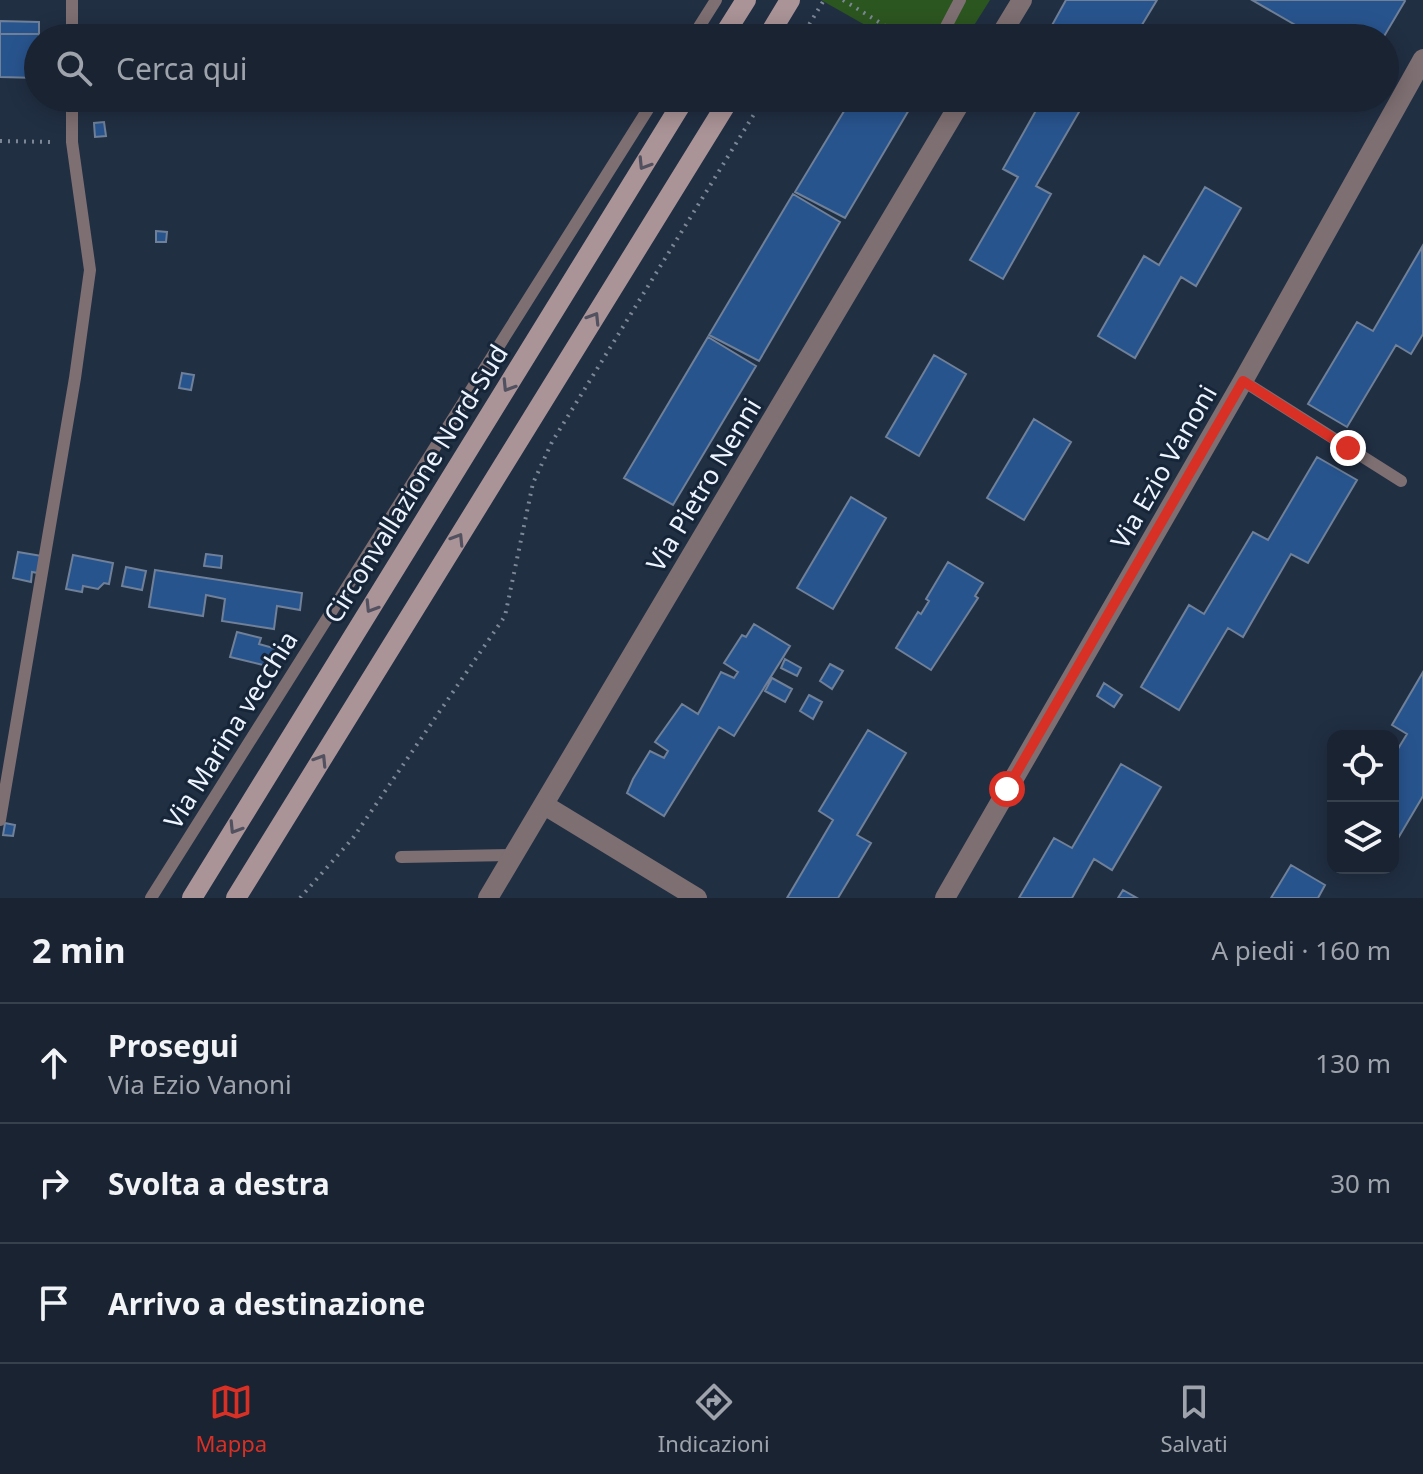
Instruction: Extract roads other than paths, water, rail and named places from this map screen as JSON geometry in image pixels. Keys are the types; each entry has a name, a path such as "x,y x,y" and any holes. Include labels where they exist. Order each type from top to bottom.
{"main road":[{"path":"731,24 746,0"},
{"path":"775,24 790,0"},
{"name":"Circonvallazione Nord-Sud","path":"192,898 676,112"},
{"path":"236,898 721,112"}],"street":[{"path":"1007,24 1022,0"},
{"name":"Via Ezio Vanoni","path":"1399,102 1423,59"},
{"name":"Via Pietro Nenni","path":"488,898 546,806 955,112"},
{"name":"Via Ezio Vanoni","path":"945,898 1243,381 1393,112"},
{"path":"546,806 697,898"}],"lane":[{"path":"72,0 72,24"},
{"path":"701,24 716,0"},
{"path":"947,24 960,0"},
{"path":"0,820 90,270 72,142 72,112"},
{"name":"Via Marina vecchia","path":"151,898 646,112"},
{"path":"1243,381 1401,481"},
{"path":"401,857 515,855"}]}
